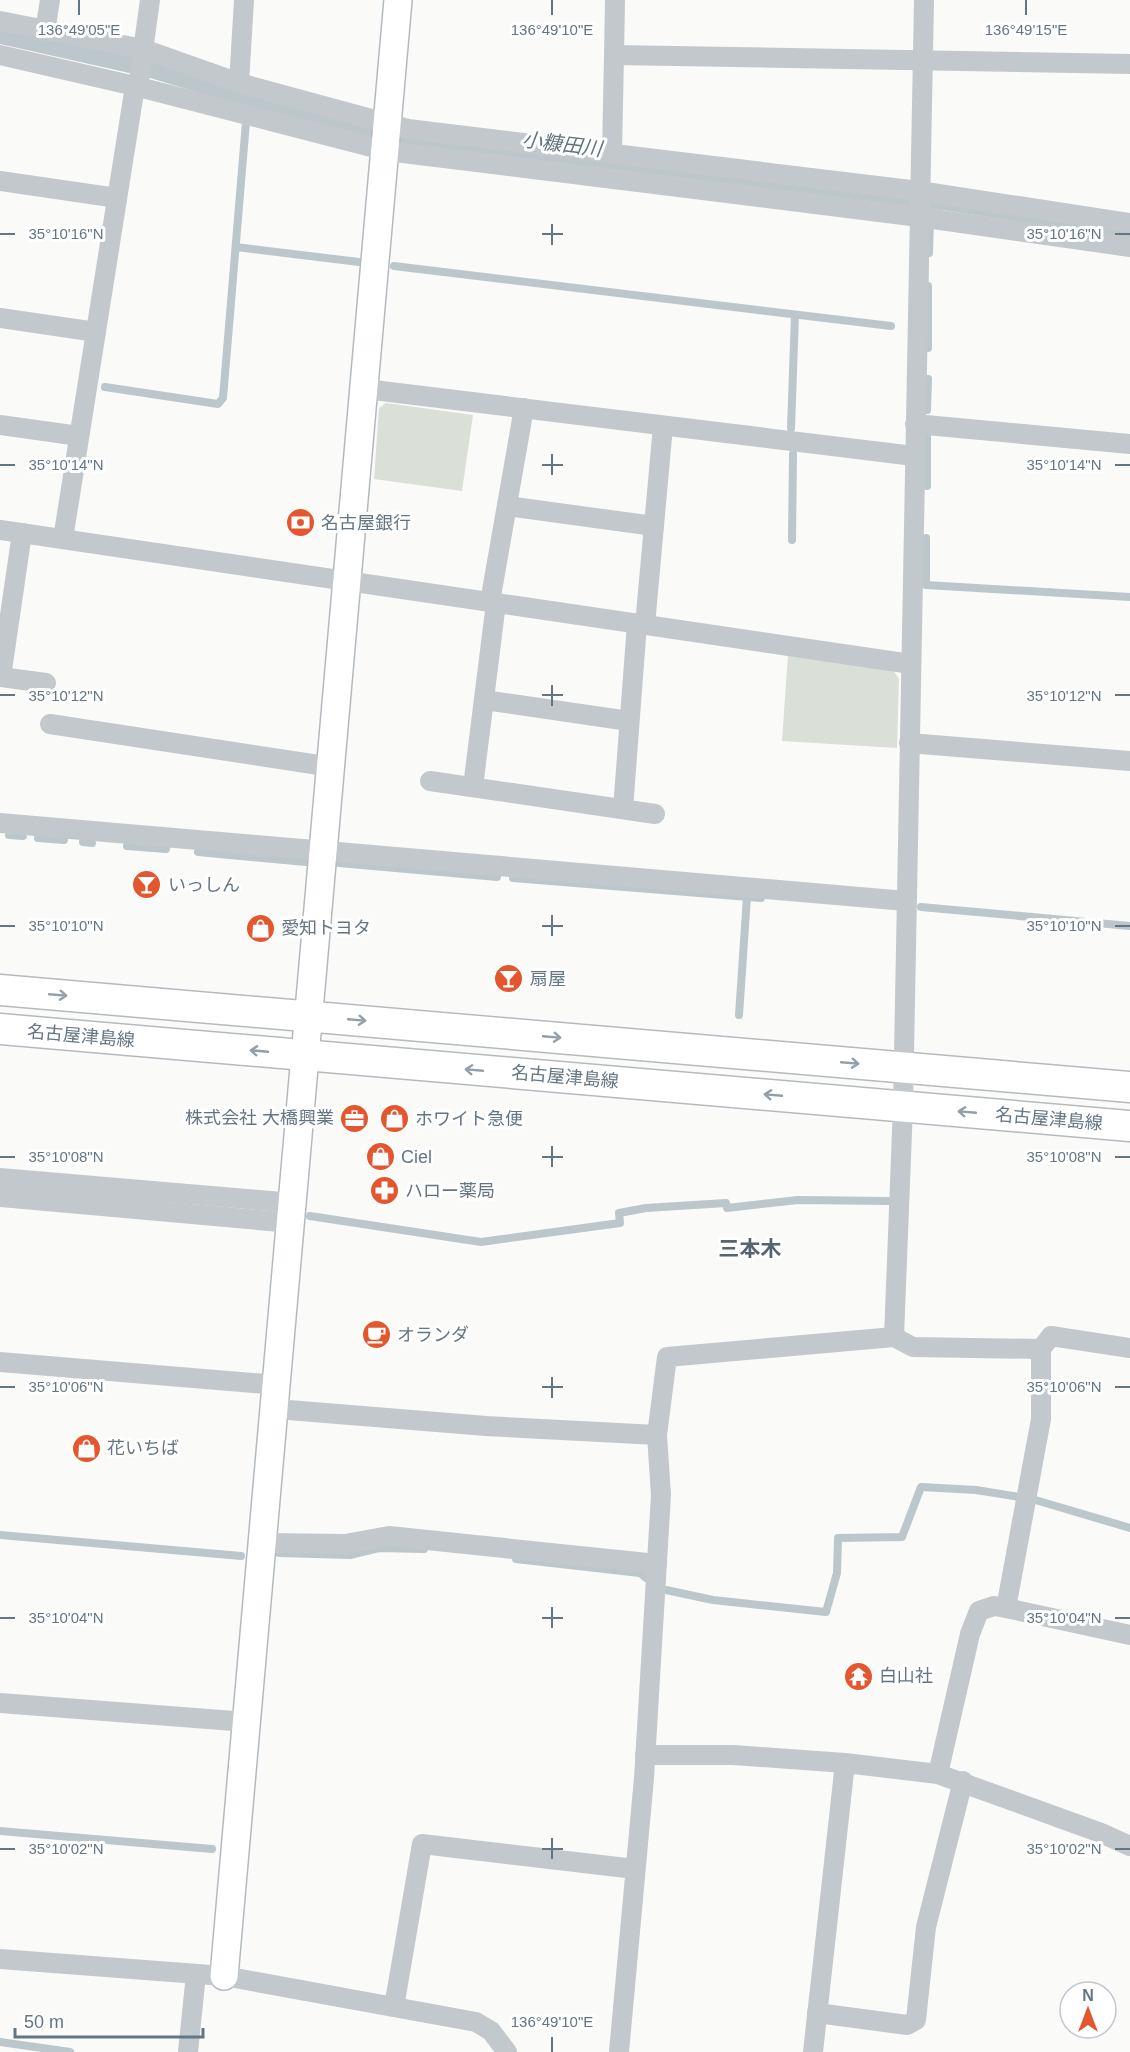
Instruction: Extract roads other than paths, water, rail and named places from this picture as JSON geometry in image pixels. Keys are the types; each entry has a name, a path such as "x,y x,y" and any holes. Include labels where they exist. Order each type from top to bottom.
{"main road":[{"path":"0,990 1130,1087"},
{"name":"名古屋津島線","path":"0,1029 1130,1126"}],"street":[{"path":"45,32 50,0"},
{"path":"63,539 150,0"},
{"path":"239,82 244,0"},
{"path":"224,1976 388,137 398,0"},
{"path":"612,154 615,0"},
{"path":"894,1337 903,1106 924,0"},
{"path":"0,21 143,53 239,82 388,137 408,129 612,154 919,203 1130,248"},
{"path":"614,55 1130,64"},
{"path":"0,58 138,83 388,137 919,203 1130,223"},
{"path":"0,181 117,198"},
{"path":"0,318 96,332"},
{"path":"365,389 914,456"},
{"path":"472,788 484,700 493,603 524,408"},
{"path":"915,424 1130,444"},
{"path":"0,425 80,436"},
{"path":"623,809 629,721 654,526 663,426"},
{"path":"507,506 654,526"},
{"path":"0,530 911,664"},
{"path":"22,533 0,677 46,683"},
{"path":"484,700 629,721"},
{"path":"50,724 332,767"},
{"path":"909,744 1130,761"},
{"path":"430,781 655,814"},
{"path":"0,823 906,901"},
{"path":"0,1179 293,1213"},
{"path":"0,1197 293,1213"},
{"path":"1006,1608 1041,1419 1041,1349 1051,1336 1130,1348"},
{"path":"619,2052 645,1755 661,1495 657,1435 666,1357 894,1337 913,1347 1041,1349"},
{"path":"0,1362 486,1426 657,1435"},
{"path":"264,1544 345,1544 389,1536 657,1564"},
{"path":"938,1774 970,1634 979,1611 994,1606 1130,1635"},
{"path":"0,1702 247,1722"},
{"path":"645,1755 733,1755 845,1763 938,1774 963,1781 1130,1846"},
{"path":"813,2052 845,1763"},
{"path":"816,2013 907,2025 916,2020 926,1927 963,1781"},
{"path":"394,2007 422,1844 636,1869"},
{"path":"0,1959 224,1976 476,2022 491,2031 507,2052"},
{"path":"188,2052 196,1974"}],"waterway":[{"path":"105,387 218,404 223,398 246,122"},
{"name":"小糠田川","path":"391,138 949,207 1130,235"},
{"path":"929,253 930,221"},
{"path":"236,247 359,262"},
{"path":"394,266 891,326"},
{"path":"928,286 928,348"},
{"path":"791,428 795,315"},
{"path":"927,410 928,379"},
{"path":"927,437 927,486"},
{"path":"792,540 793,454"},
{"path":"926,538 926,585 1130,597"},
{"path":"9,835 23,836"},
{"path":"38,838 64,840"},
{"path":"83,842 92,843"},
{"path":"127,846 166,849"},
{"path":"198,852 306,862"},
{"path":"339,863 497,877"},
{"path":"513,878 761,898"},
{"path":"739,1015 747,897"},
{"path":"921,907 1130,926"},
{"path":"310,1216 481,1242 620,1223 619,1213 646,1208 726,1203 727,1208 798,1200 888,1201"},
{"path":"666,1590 713,1600 826,1612 837,1573 838,1538 902,1537 921,1487 976,1490 1020,1497"},
{"path":"1032,1499 1130,1528"},
{"path":"0,1535 241,1556"},
{"path":"279,1553 350,1555 379,1548 424,1549"},
{"path":"516,1559 640,1573 646,1578"},
{"path":"0,1831 212,1849"},
{"path":"0,2042 70,2052"}],"place":[{"name":"名古屋銀行","path":"300,523"},
{"name":"いっしん","path":"147,885"},
{"name":"愛知トヨタ","path":"260,928"},
{"name":"扇屋","path":"509,979"},
{"name":"株式会社 大橋興業","path":"355,1118"},
{"name":"ホワイト急便","path":"394,1119"},
{"name":"Ciel","path":"380,1157"},
{"name":"ハロー薬局","path":"384,1191"},
{"name":"オランダ","path":"376,1335"},
{"name":"花いちば","path":"86,1448"},
{"name":"白山社","path":"858,1676"}],"district":[{"name":"三本木","path":"750,1248"}]}
